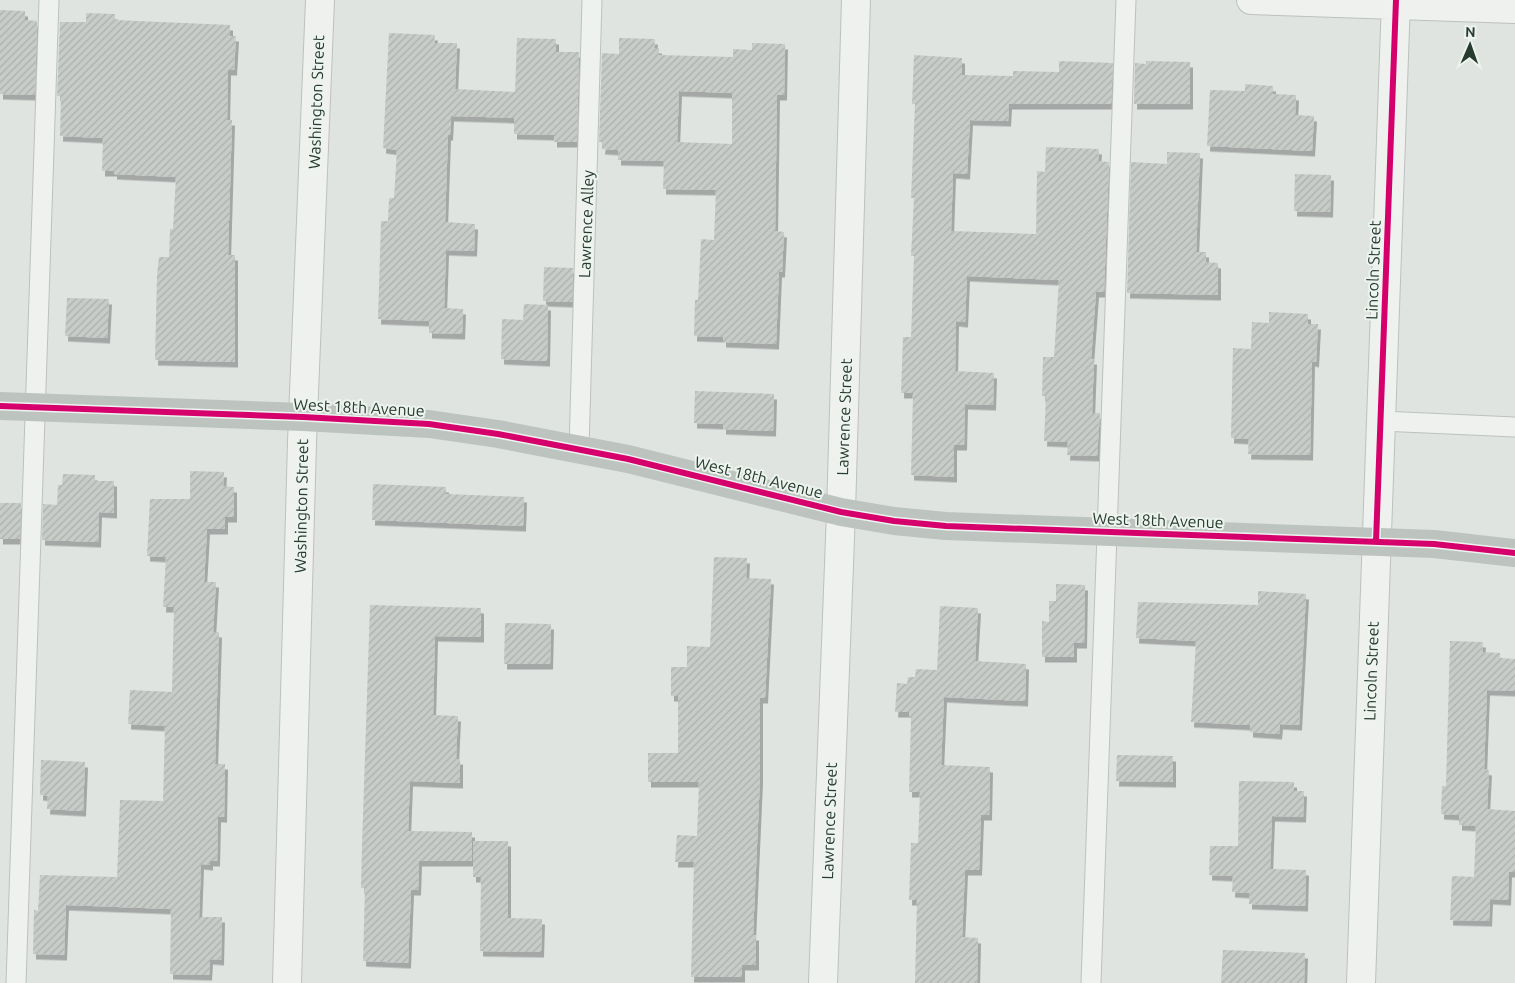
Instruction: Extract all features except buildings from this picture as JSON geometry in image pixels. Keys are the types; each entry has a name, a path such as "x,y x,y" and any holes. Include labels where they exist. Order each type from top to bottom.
{"main road":[{"name":"West 18th Avenue","path":"0,406 303,417 429,424 579,448 628,458 841,512 894,521 946,526 1376,542 1473,547 1515,552"}],"street":[{"name":"Washington Street","path":"287,983 303,417 320,0"},
{"name":"Lawrence Street","path":"823,983 841,512 856,0"},
{"path":"1251,0 1396,3 1515,10"},
{"name":"Lincoln Street","path":"1361,983 1396,3"}],"lane":[{"path":"16,983 48,0"},
{"name":"Lawrence Alley","path":"579,448 592,0"},
{"path":"1091,983 1126,0"},
{"path":"1381,421 1515,427"}],"cycle path":[{"path":"1376,542 1396,0"},
{"path":"0,406 303,417 429,424 498,434 628,459 841,512 894,521 946,526 1434,544 1515,553"}]}
